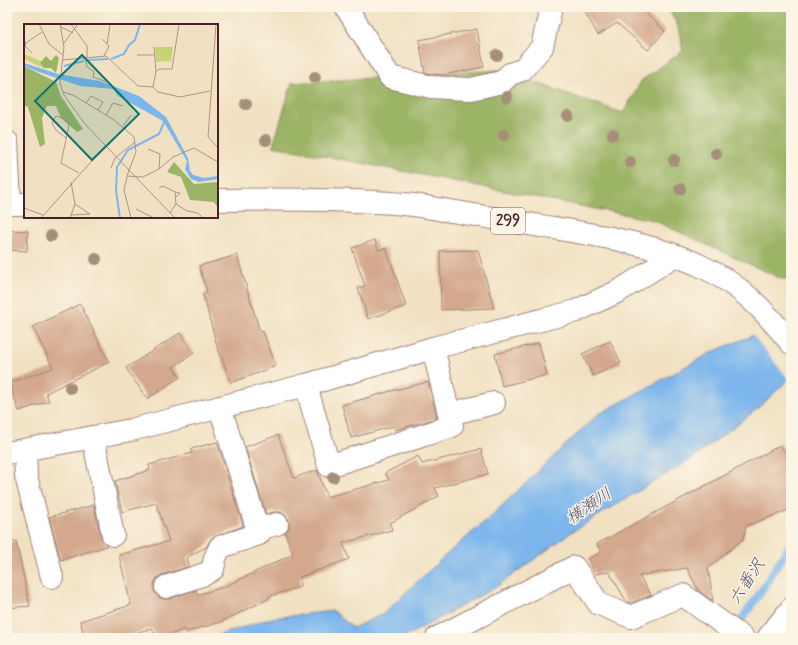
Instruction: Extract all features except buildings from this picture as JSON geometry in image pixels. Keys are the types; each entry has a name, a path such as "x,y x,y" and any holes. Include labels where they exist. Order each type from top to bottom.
{"main road":[{"path":"346,7 390,77 431,87 471,89 502,82 510,74 522,70 542,46 550,12 548,7"},
{"path":"7,142 14,204"},
{"name":"299","path":"218,200 299,199 405,204 591,234 636,244 701,266 731,284 748,295 774,322 791,343"},
{"path":"52,578 26,476 16,452 131,430 306,385 432,348 576,310 619,291 674,256"},
{"path":"306,385 330,466 452,426 432,348"},
{"path":"449,414 494,403"},
{"path":"166,587 205,574 213,569 215,558 220,547 259,534 267,526 220,407"},
{"path":"93,437 113,535"},
{"path":"437,638 574,567 599,604 631,616 683,595 743,638"},
{"path":"768,638 791,609"}],"green space":[{"path":"668,7 791,7 791,278 782,279 653,220 273,146 292,83 499,70 623,113 642,80 683,51 678,26"}],"water":[{"name":"横瀬川","path":"791,320 791,377 757,409 694,457 573,531 496,587 403,638 210,638 272,618 333,611 353,628 383,614 446,555 488,519 596,416 712,352"}],"pier":[{"path":"791,318 791,380 790,381 752,334"}],"waterway":[{"name":"六番沢","path":"734,631 762,590 791,543"}]}
